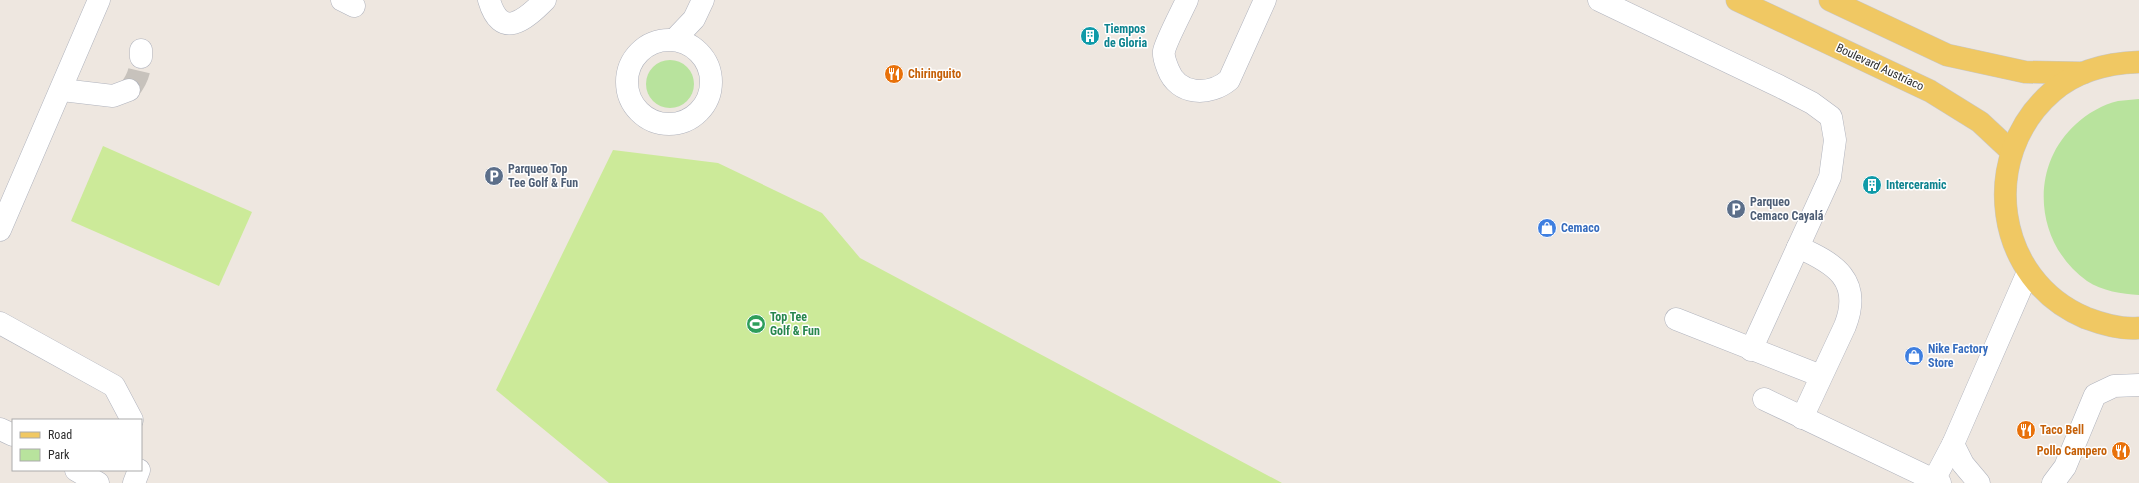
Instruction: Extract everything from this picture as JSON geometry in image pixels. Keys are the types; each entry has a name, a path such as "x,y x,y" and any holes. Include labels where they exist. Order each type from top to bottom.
{"main road":[{"name":"Boulevard Austríaco","path":"1737,0 1930,91 1980,122 2011,151"},
{"path":"1830,0 1948,55 2024,72 2083,73"},
{"path":"2137,330 2103,325 2074,313 2048,295 2028,272 2017,255 2010,234 2006,213 2005,193 2011,151 2028,119 2052,92 2083,73 2114,63 2139,62"}],"street":[{"path":"0,230 62,90 99,0"},
{"path":"489,0 493,13 500,21 509,24 519,23 545,0"},
{"path":"674,40 694,19 704,0"},
{"path":"1187,0 1164,51 1170,73 1177,82 1186,89 1198,92 1209,91 1220,87 1229,80 1265,0"},
{"path":"1599,0 1779,86 1812,103 1831,117 1836,140 1830,177 1751,350"},
{"path":"62,90 113,96 129,90"},
{"path":"1798,247 1827,260 1838,269 1845,281 1851,300 1849,315 1802,418"},
{"path":"1764,399 1937,482 2028,272"},
{"path":"1676,319 1751,350 1821,376"},
{"path":"0,323 114,386 131,419"},
{"path":"2053,483 2065,467 2095,395 2114,386 2139,385"},
{"path":"0,429 12,435"},
{"path":"1953,444 1964,464 1979,483"},
{"path":"78,471 98,483"},
{"path":"134,483 139,471"}],"green space":[{"path":"670,60 679,62 687,67 692,75 694,84 692,93 687,101 679,106 670,108 661,106 653,101 648,93 646,84 648,75 653,67 661,62"},
{"path":"2139,99 2139,295 2119,293 2099,287 2087,281 2070,265 2057,247 2048,226 2044,205 2045,183 2050,161 2061,142 2076,124 2090,113 2107,104 2118,101"},
{"path":"103,146 252,212 219,286 71,221"},
{"name":"Top Tee Golf & Fun","path":"613,150 718,163 822,213 860,258 1282,483 609,483 496,390"}],"tunnel":[{"path":"129,90 138,75 141,57"}],"place":[{"name":"Tiempos de Gloria","path":"1090,36"},
{"name":"Chiringuito","path":"894,74"},
{"name":"Parqueo Top Tee Golf & Fun","path":"494,176"},
{"name":"Interceramic","path":"1872,185"},
{"name":"Parqueo Cemaco Cayalá","path":"1736,209"},
{"name":"Cemaco","path":"1547,228"},
{"name":"Top Tee Golf & Fun","path":"756,324"},
{"name":"Nike Factory Store","path":"1914,356"},
{"name":"Taco Bell","path":"2026,430"},
{"name":"Pollo Campero","path":"2121,451"}]}
